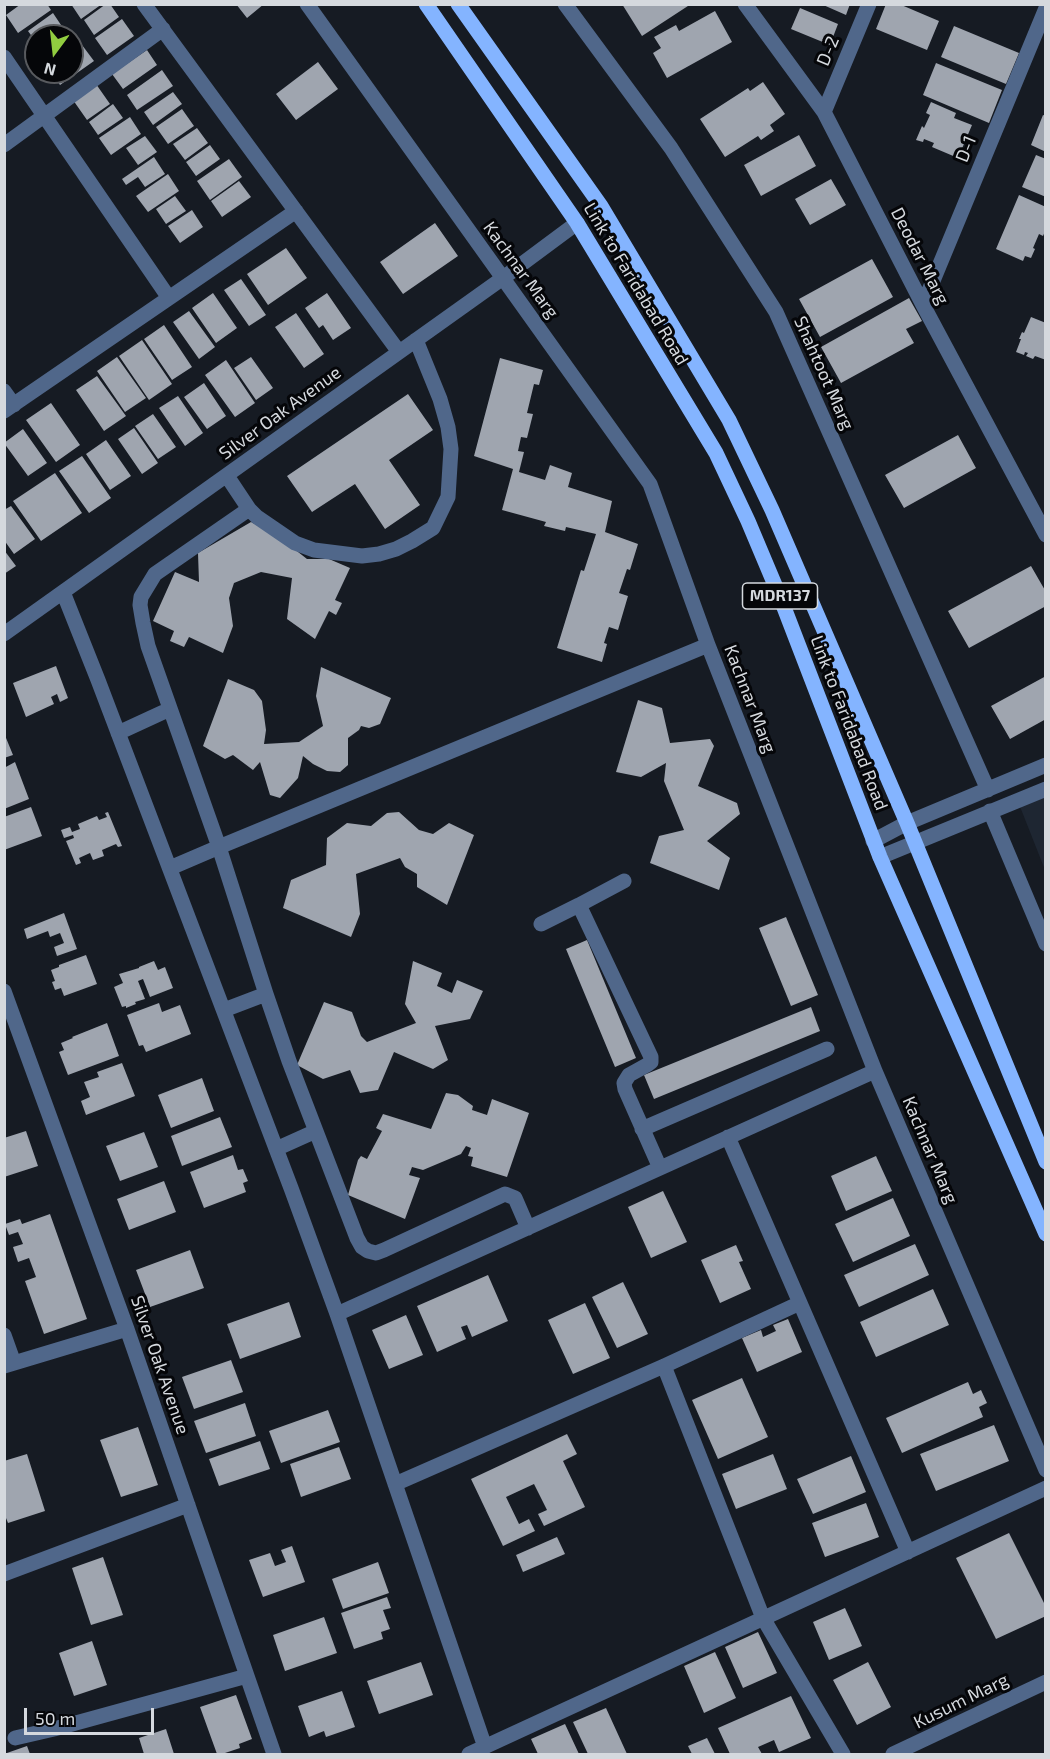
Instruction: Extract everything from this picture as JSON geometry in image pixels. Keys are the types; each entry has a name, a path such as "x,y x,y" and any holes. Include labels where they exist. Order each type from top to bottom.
{"main road":[{"name":"Link to Faridabad Road","path":"426,4 577,223 716,453 780,597 873,841 1046,1233"},
{"name":"Link to Faridabad Road","path":"458,4 602,206 729,420 772,510 915,841 1046,1162"}],"street":[{"path":"144,4 399,352"},
{"name":"Kachnar Marg","path":"307,4 650,484 708,645 874,1071 1046,1470"},
{"name":"Shahtoot Marg","path":"565,4 670,148 776,312 988,790"},
{"name":"Deodar Marg","path":"745,4 824,112 923,305 1044,522"},
{"name":"D-2","path":"824,112 869,4"},
{"name":"D-1","path":"923,305 1041,30 1046,8"},
{"path":"4,145 163,29"},
{"path":"4,57 169,298"},
{"path":"4,391 9,408 296,211"},
{"name":"Silver Oak Avenue","path":"6,630 227,476 577,223"},
{"path":"227,476 249,510 295,543 314,550 362,556 396,549 434,528 448,496 451,449 440,399 416,340"},
{"path":"249,510 154,574 141,597 142,623 148,646 219,847 266,994 357,1238 362,1247 376,1253 505,1194 515,1197 528,1228"},
{"path":"63,592 170,868 337,1314 485,1747"},
{"path":"170,868 708,645"},
{"path":"118,733 170,709"},
{"path":"873,841 907,823 1046,765"},
{"path":"880,856 1046,789"},
{"path":"990,811 1046,944"},
{"path":"541,924 624,881"},
{"path":"579,905 651,1057 651,1062 629,1075 624,1083 660,1168"},
{"name":"Silver Oak Avenue","path":"4,991 127,1329 274,1755"},
{"path":"224,1011 266,994"},
{"path":"642,1129 827,1048"},
{"path":"337,1314 874,1071"},
{"path":"276,1149 316,1131"},
{"path":"728,1137 908,1552"},
{"path":"395,1484 664,1366 800,1303"},
{"path":"4,1335 9,1364 127,1329"},
{"path":"664,1366 763,1618 843,1755"},
{"path":"469,1755 1046,1488"},
{"path":"4,1574 188,1505"},
{"path":"15,1738 247,1676"},
{"name":"Kusum Marg","path":"893,1755 1046,1682"}],"shaded area":[{"path":"1045,795 1045,870 1019,804"}],"building":[{"path":"21,4 47,4 51,10 31,24 24,24 24,29 18,33 6,15"},
{"path":"71,4 102,4 81,19"},
{"path":"106,4 110,4 119,17 94,35 84,20"},
{"path":"236,4 264,4 247,18"},
{"path":"622,4 691,4 642,36"},
{"path":"821,4 850,4 846,15"},
{"path":"886,4 899,4 939,21 927,50 876,29"},
{"path":"800,8 838,24 830,45 791,29"},
{"path":"715,11 732,42 667,78 653,53 661,48 654,37 676,25 679,31"},
{"path":"53,13 60,24 38,24"},
{"path":"122,19 134,36 107,55 95,38"},
{"path":"954,26 1019,53 1006,84 941,57"},
{"path":"84,48 94,61 84,68"},
{"path":"147,50 157,65 123,89 112,74"},
{"path":"318,62 338,89 296,120 276,94"},
{"path":"936,63 1002,90 989,123 923,95"},
{"path":"162,70 173,86 137,110 127,95"},
{"path":"763,82 785,114 770,125 774,131 761,140 758,136 725,157 700,119 748,88 750,91"},
{"path":"96,84 110,104 87,120 73,100"},
{"path":"173,92 182,104 153,125 144,112"},
{"path":"931,102 956,113 954,118 972,125 958,158 932,147 934,143 924,139 923,142 916,140 930,115 926,113"},
{"path":"113,104 123,118 98,135 89,122"},
{"path":"182,109 194,126 168,144 156,127"},
{"path":"1043,115 1046,116 1046,152 1031,145"},
{"path":"130,117 141,134 111,155 99,138"},
{"path":"197,128 208,143 185,160 173,144"},
{"path":"799,135 816,166 761,196 744,165"},
{"path":"145,136 157,152 138,165 126,148"},
{"path":"210,145 220,159 196,176 186,162"},
{"path":"1036,155 1046,159 1046,197 1022,187"},
{"path":"154,157 165,174 145,187 138,177 126,185 122,179"},
{"path":"229,159 242,177 210,200 197,181"},
{"path":"168,174 179,191 148,212 136,196"},
{"path":"831,179 846,205 810,225 795,199"},
{"path":"239,181 251,197 222,217 211,201"},
{"path":"1019,195 1046,207 1046,229 1043,236 1039,234 1031,258 1025,256 1023,261 996,249"},
{"path":"175,196 186,211 166,224 156,209"},
{"path":"192,210 203,227 180,243 168,226"},
{"path":"435,223 458,256 403,294 380,262"},
{"path":"286,248 307,278 268,305 247,274"},
{"path":"872,259 893,297 820,337 799,299"},
{"path":"241,279 266,315 249,326 224,290"},
{"path":"213,293 237,328 216,343 192,308"},
{"path":"327,293 351,328 333,340 323,325 319,328 305,308"},
{"path":"909,298 922,321 906,329 914,343 841,383 821,347"},
{"path":"189,311 215,347 199,359 173,322"},
{"path":"296,313 324,354 304,368 275,327"},
{"path":"1031,317 1046,323 1046,360 1035,356 1033,359 1026,356 1028,353 1025,352 1024,355 1016,352 1022,332 1024,333"},
{"path":"164,325 192,367 172,380 144,339"},
{"path":"142,340 172,384 149,400 119,356"},
{"path":"117,357 146,398 125,412 97,371"},
{"path":"251,357 273,388 256,400 234,368"},
{"path":"500,358 543,370 539,385 534,384 527,413 533,414 527,438 521,437 518,451 524,452 519,472 545,480 550,465 572,473 568,487 612,501 605,532 638,544 630,570 627,569 619,593 628,596 618,630 609,627 602,662 557,648 581,570 584,571 596,534 566,527 565,531 544,526 546,522 502,510 513,469 474,456"},
{"path":"226,360 255,403 235,417 205,375"},
{"path":"97,376 126,416 104,431 76,390"},
{"path":"204,383 226,416 207,429 184,397"},
{"path":"408,394 433,430 389,460 420,505 385,529 355,484 312,512 287,476"},
{"path":"178,396 203,433 185,446 159,408"},
{"path":"51,403 80,445 56,462 26,420"},
{"path":"153,414 176,447 158,459 135,426"},
{"path":"134,428 158,463 142,474 118,439"},
{"path":"23,429 47,463 28,476 4,443"},
{"path":"958,435 976,468 904,508 885,475"},
{"path":"106,440 131,476 110,490 86,454"},
{"path":"82,456 111,498 89,513 59,471"},
{"path":"55,473 82,513 41,541 13,501"},
{"path":"11,506 35,539 14,554 4,540 4,510"},
{"path":"251,522 279,537 307,559 329,559 350,568 335,600 342,603 336,615 329,611 315,639 287,619 292,578 261,572 234,583 229,598 233,626 223,653 189,637 184,647 170,641 174,631 153,621 175,572 199,582 198,553"},
{"path":"4,550 16,566 4,574"},
{"path":"1031,566 1046,592 1046,606 969,648 948,611"},
{"path":"56,666 68,698 60,702 57,694 51,697 54,704 26,717 13,683"},
{"path":"321,667 391,698 380,724 369,728 361,726 348,738 348,765 340,772 327,771 303,756 298,778 280,798 270,795 260,762 253,770 233,755 225,759 203,746 228,679 254,690 262,701 266,730 264,744 299,742 323,726 316,696"},
{"path":"1046,676 1046,719 1010,739 991,706"},
{"path":"638,700 662,708 670,743 710,739 714,746 698,786 737,803 740,814 707,841 730,858 719,890 650,863 659,836 684,830 664,781 666,763 641,777 616,772"},
{"path":"4,733 13,755 4,758"},
{"path":"15,762 29,799 4,809 4,768"},
{"path":"31,807 42,836 4,850 4,817"},
{"path":"108,812 122,846 118,847 116,844 102,850 104,856 93,860 90,853 79,858 81,863 76,865 66,841 74,838 73,835 64,838 61,830 70,827 72,832 80,829 78,824 97,816 99,820 107,817 105,813"},
{"path":"399,812 419,830 433,834 449,823 474,835 447,905 417,887 417,874 405,867 400,858 356,874 360,914 351,937 283,908 291,880 326,865 327,838 347,823 371,826 387,813"},
{"path":"64,913 77,949 57,956 54,947 64,943 60,933 50,937 48,931 27,939 24,929"},
{"path":"786,917 818,995 791,1006 759,928"},
{"path":"587,940 636,1058 615,1067 566,949"},
{"path":"86,955 97,984 64,996 61,988 55,990 51,970"},
{"path":"154,961 158,970 165,967 173,988 150,997 143,979 138,981 145,999 126,1008 126,1006 122,1007 114,987 123,983 119,974"},
{"path":"413,961 442,973 437,986 452,993 457,980 483,991 470,1019 435,1026 448,1060 433,1069 394,1052 378,1090 360,1093 350,1070 323,1079 297,1065 324,1002 352,1012 361,1036 367,1042 416,1023 405,1004"},
{"path":"159,1003 162,1012 180,1005 191,1034 146,1052 143,1045 139,1046 127,1015"},
{"path":"811,1007 820,1031 654,1099 644,1075"},
{"path":"107,1023 119,1056 68,1075 59,1052 64,1050 61,1043"},
{"path":"122,1063 135,1096 86,1115 81,1101 90,1097 84,1082 99,1077 97,1072"},
{"path":"202,1078 214,1111 171,1128 158,1095"},
{"path":"446,1093 458,1095 473,1106 472,1110 487,1115 492,1099 529,1113 507,1177 471,1166 473,1157 468,1156 471,1148 466,1146 461,1154 423,1170 412,1167 409,1175 420,1178 405,1219 348,1195 358,1160 361,1156 367,1159 382,1131 376,1128 383,1114 431,1129"},
{"path":"220,1117 232,1147 182,1166 171,1136"},
{"path":"26,1131 38,1166 4,1177 4,1138"},
{"path":"144,1132 158,1167 120,1181 106,1146"},
{"path":"233,1155 238,1170 243,1169 248,1181 243,1183 246,1192 204,1208 190,1172"},
{"path":"876,1156 892,1191 846,1211 831,1176"},
{"path":"164,1181 176,1212 129,1230 117,1199"},
{"path":"663,1191 687,1242 651,1258 628,1207"},
{"path":"893,1198 910,1236 853,1262 835,1224"},
{"path":"50,1214 87,1319 44,1334 25,1281 36,1277 29,1258 18,1262 13,1247 23,1244 18,1232 9,1235 5,1224 20,1219 22,1224"},
{"path":"915,1244 929,1275 859,1307 844,1275"},
{"path":"736,1245 743,1261 739,1262 751,1289 720,1303 701,1260"},
{"path":"190,1250 204,1288 150,1307 136,1270"},
{"path":"488,1275 508,1321 472,1337 467,1325 461,1327 466,1339 437,1352 417,1306"},
{"path":"623,1282 648,1334 617,1348 592,1297"},
{"path":"933,1289 949,1325 876,1357 860,1322"},
{"path":"289,1302 301,1337 240,1359 227,1324"},
{"path":"585,1303 610,1358 573,1374 548,1320"},
{"path":"406,1315 423,1355 389,1369 372,1330"},
{"path":"788,1319 802,1352 757,1372 742,1338 761,1330 763,1337 776,1331 773,1325"},
{"path":"231,1360 243,1392 194,1409 182,1377"},
{"path":"742,1378 768,1437 718,1459 692,1400"},
{"path":"968,1382 973,1394 981,1390 987,1403 979,1407 983,1417 902,1453 886,1418"},
{"path":"245,1403 256,1436 206,1453 194,1421"},
{"path":"328,1410 340,1442 281,1463 269,1431"},
{"path":"994,1425 1009,1461 936,1491 920,1454"},
{"path":"138,1427 158,1485 121,1497 100,1440"},
{"path":"567,1434 577,1454 563,1461 585,1507 544,1526 538,1514 547,1510 534,1484 506,1497 519,1524 529,1519 535,1531 503,1546 471,1479"},
{"path":"260,1441 270,1469 219,1486 209,1459"},
{"path":"339,1447 351,1479 301,1497 290,1464"},
{"path":"27,1454 45,1511 8,1523 4,1513 4,1461"},
{"path":"773,1454 787,1489 736,1509 722,1474"},
{"path":"851,1456 866,1492 813,1514 797,1479"},
{"path":"866,1503 879,1537 825,1557 812,1523"},
{"path":"1009,1533 1046,1607 1046,1616 996,1639 956,1558"},
{"path":"557,1537 565,1554 523,1572 516,1555"},
{"path":"292,1546 305,1582 263,1597 249,1560 270,1553 275,1566 286,1562 281,1550"},
{"path":"103,1557 123,1615 91,1625 72,1568"},
{"path":"378,1562 389,1593 343,1609 332,1579"},
{"path":"387,1597 391,1608 383,1610 390,1629 381,1632 383,1639 354,1649 341,1613"},
{"path":"845,1608 862,1646 829,1660 813,1622"},
{"path":"324,1617 337,1653 285,1671 273,1635"},
{"path":"758,1632 777,1673 743,1688 725,1647"},
{"path":"92,1641 107,1685 74,1696 59,1653"},
{"path":"715,1652 736,1698 704,1713 684,1666"},
{"path":"421,1662 433,1695 379,1714 367,1681"},
{"path":"868,1662 891,1707 857,1725 833,1680"},
{"path":"342,1691 355,1727 326,1737 324,1731 309,1737 298,1706"},
{"path":"236,1695 252,1739 239,1744 240,1748 217,1754 200,1707"},
{"path":"791,1696 811,1738 779,1752 774,1740 758,1747 762,1754 730,1754 718,1728"},
{"path":"606,1708 627,1754 588,1754 573,1722"},
{"path":"565,1724 579,1754 538,1754 531,1739"},
{"path":"166,1729 174,1754 144,1754 139,1738"},
{"path":"707,1738 715,1754 692,1754 688,1746"},
{"path":"27,1746 30,1754 4,1754"}]}
